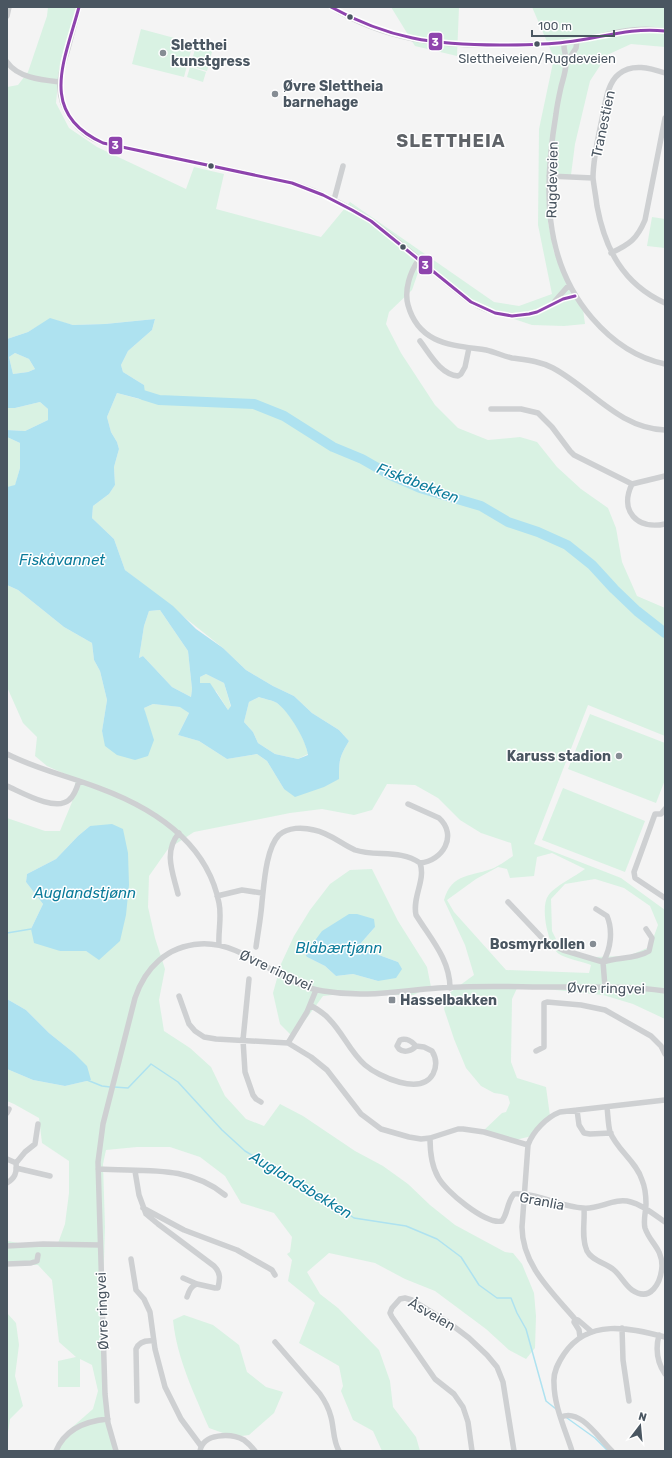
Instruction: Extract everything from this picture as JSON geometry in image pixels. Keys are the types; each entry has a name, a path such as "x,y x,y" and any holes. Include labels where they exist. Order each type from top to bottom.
{"street":[{"path":"7,16 9,7"},
{"path":"79,7 60,82 62,100 72,121 85,133 96,140 307,188 334,200 371,221 471,302 486,311 511,316 523,315 536,312 575,296"},
{"path":"331,7 348,17 379,30 422,42 525,45 576,41 632,29 649,28 665,31"},
{"name":"Rugdeveien","path":"566,64 576,48 576,41"},
{"name":"Rugdeveien","path":"564,42 566,64 555,119 549,176 549,212 558,260 575,296 595,322 616,341 641,357 665,364"},
{"path":"7,62 14,70 23,75 60,82"},
{"name":"Tranestien","path":"665,72 635,67 623,70 615,77 608,94 601,126 594,162 593,178 600,219 611,253 632,281 647,293 665,303"},
{"path":"611,253 633,241 642,227 648,206 665,118"},
{"path":"334,200 343,166"},
{"name":"Tranestien","path":"549,176 593,178"},
{"path":"419,259 412,270 406,294 409,308 414,320 424,332 445,344 488,351 512,358 533,361 552,367 627,420 645,427 665,430"},
{"path":"550,306 559,298 569,285"},
{"path":"420,341 435,362 455,376 458,376 463,371 469,348"},
{"path":"491,409 521,409 538,413 548,422 574,455 632,484 665,476"},
{"path":"632,484 628,493 628,504 630,511 634,516 644,524 650,526 665,524"},
{"path":"7,754 48,771 120,796 162,819 179,833 202,859 217,896 220,914 218,945"},
{"path":"7,786 53,804 68,801 74,794 79,781"},
{"path":"256,947 267,863 276,840 280,835 292,829 305,828 320,831 357,850 368,853 403,856 420,862 429,861 439,855 446,846 448,836 447,831 439,818 408,804"},
{"path":"665,809 661,814 655,814 634,872 635,878 665,898"},
{"path":"178,894 170,856 172,844 179,833"},
{"path":"420,862 421,878 414,908 416,915 444,958 449,973 450,988"},
{"path":"217,896 242,890 262,893"},
{"path":"508,902 542,938 549,943 563,950 603,962 611,959 643,954 649,951 652,938 646,929"},
{"path":"596,909 607,916 610,927 609,945 603,962 605,987"},
{"name":"Øvre ringvei","path":"116,1451 108,1419 105,1394 98,1169 100,1144 108,1102 135,998 141,982 149,969 165,956 181,948 200,944 218,945 238,952 294,982 316,990 343,994 366,995 450,988 504,986 605,987 665,991"},
{"path":"249,979 243,1040 244,1067 253,1095 261,1102"},
{"path":"288,1043 310,1005 316,990"},
{"path":"179,996 189,1024 198,1034 216,1039 288,1043 311,1057 327,1070 356,1110 375,1126 409,1137 430,1138 452,1130 463,1129 484,1132 528,1145"},
{"path":"536,1051 544,1047 544,1003 547,1002 581,1005 605,1010 651,1036 661,1046 665,1054"},
{"path":"310,1005 329,1018 351,1050 365,1065 390,1079 416,1085 422,1084 432,1077 436,1066 435,1055 428,1048 416,1046"},
{"path":"592,1332 575,1319 547,1288 526,1253 522,1233 523,1195 528,1145 537,1130 551,1117 560,1112 607,1108 665,1100"},
{"path":"584,1209 585,1242 588,1253 592,1257 615,1270 629,1287 637,1293 641,1294 652,1291 656,1288 660,1278 662,1265 661,1254 644,1225 646,1204 644,1185 639,1170 611,1133 607,1108"},
{"path":"577,1110 579,1124 583,1132 590,1134 611,1133"},
{"path":"7,1183 15,1176 16,1166 25,1152 36,1144 38,1124"},
{"name":"Granlia","path":"430,1138 431,1157 438,1178 456,1198 492,1220 498,1222 502,1221 512,1196 518,1194 584,1209 614,1202 632,1202 646,1209 665,1222"},
{"path":"7,1159 16,1166 50,1176"},
{"path":"98,1169 135,1171 151,1169 181,1173 199,1179 225,1195"},
{"path":"135,1171 139,1195 146,1214 204,1258 218,1270 220,1277 218,1288 197,1284 183,1278"},
{"path":"143,1208 184,1230 237,1250 272,1270 275,1275"},
{"path":"7,1246 43,1244 100,1244"},
{"path":"7,1264 31,1263 37,1261 38,1255"},
{"path":"131,1259 136,1290 144,1299 150,1312 161,1374 168,1396 200,1449 208,1440 226,1436 244,1440 255,1451"},
{"path":"187,1297 190,1289 197,1284"},
{"name":"Åsveien","path":"472,1451 468,1422 463,1407 454,1394 435,1379 390,1313 392,1308 400,1299 405,1298 412,1300 448,1322 469,1338 497,1367 503,1382 514,1451"},
{"path":"575,1319 574,1322 580,1337"},
{"path":"572,1451 554,1391 554,1376 559,1362 565,1352 580,1337 592,1332 609,1328 622,1328 665,1337"},
{"path":"622,1328 623,1360 629,1401"},
{"path":"659,1335 657,1354 660,1367 665,1374"},
{"path":"137,1401 136,1349 141,1342 149,1340 154,1341"},
{"path":"275,1342 320,1394 325,1402 331,1417 339,1451"},
{"path":"561,1417 569,1415 578,1418 612,1451"},
{"path":"56,1451 63,1438 70,1431 93,1421 108,1419"}],"green space":[{"path":"48,7 77,7 60,63 56,103 69,128 97,147 186,189 194,167 224,174 216,209 321,237 350,202 494,302 519,306 552,294 538,225 539,129 554,58 532,7 665,7 665,47 631,44 607,55 590,81 575,144 571,175 555,174 549,190 548,222 554,252 566,283 583,309 585,324 564,326 532,325 502,315 473,301 421,264 412,290 389,312 386,324 401,353 435,405 458,428 488,440 520,437 537,442 557,467 581,489 608,508 616,528 622,562 637,596 665,608 665,736 588,705 534,844 621,878 665,910 665,1019 633,1004 603,995 518,986 512,999 511,1062 517,1078 546,1087 550,1116 532,1136 511,1141 481,1133 502,1113 506,1112 510,1103 508,1096 494,1093 481,1086 466,1068 444,1009 448,994 474,975 465,945 444,900 452,884 458,880 494,868 513,856 511,843 481,833 460,820 438,798 415,785 387,784 372,810 354,815 322,809 290,813 194,832 168,849 149,876 148,907 155,938 165,969 159,1000 164,1031 190,1048 211,1067 225,1096 246,1119 264,1126 280,1104 303,1116 355,1151 383,1166 408,1184 430,1205 455,1225 505,1252 513,1253 522,1264 534,1293 536,1316 535,1348 526,1359 509,1350 486,1329 435,1291 405,1279 375,1263 329,1253 307,1272 320,1294 338,1308 379,1350 390,1381 393,1407 416,1437 420,1451 382,1451 373,1431 353,1420 341,1391 343,1386 339,1366 299,1343 315,1303 288,1281 292,1260 287,1254 290,1252 292,1237 274,1213 241,1203 225,1176 200,1157 170,1147 137,1147 106,1150 103,1164 105,1227 103,1291 104,1386 113,1451 53,1451 69,1430 93,1409 98,1391 92,1365 80,1359 80,1387 58,1387 58,1361 76,1357 59,1342 52,1280 38,1265 7,1265 7,1241 36,1246 57,1246 65,1224 69,1193 69,1161 42,1143 39,1118 7,1101 7,1069 33,1080 65,1086 91,1080 74,1053 49,1033 26,1010 7,999 7,818 45,831 60,831 72,802 76,779 47,766 35,756 37,737 23,723 7,687 7,585 18,590 64,627 92,643 94,660 100,671 107,700 102,731 106,746 146,718 144,708 153,704 181,707 189,713 178,735 199,741 227,759 257,754 267,761 284,789 339,779 340,759 349,741 339,730 312,713 294,696 273,686 246,670 223,648 125,570 114,539 92,518 93,506 109,494 115,485 114,467 119,449 111,432 107,417 117,393 139,399 144,385 123,372 121,365 128,351 152,330 155,319 105,324 73,325 50,319 28,332 7,339 7,87 18,85 28,72 47,16","holes":["90,826 99,959 86,951 60,951 31,929 43,904 26,882 27,874 56,859","552,853 585,869 560,885 548,896 546,901 545,917 546,926 555,950 559,954 591,965 589,973 506,970 454,912 447,900 476,879 498,867 507,869 510,878 534,876 537,857","595,879 624,888 650,906 658,925 650,947 628,956 594,957 561,949 552,931 551,899 565,884"]},
{"path":"391,7 459,7 457,56 415,46"},
{"name":"Sletthei kunstgress","path":"141,29 193,43 184,77 132,64"},
{"path":"197,43 213,48 207,71 190,66"},
{"path":"190,67 206,72 203,82 187,77"},
{"path":"652,217 665,219 665,248 647,246"},
{"path":"15,353 29,359 35,369 28,372 13,374 9,357"},
{"path":"40,402 48,409 48,420 25,431 7,430 7,408 15,408"},
{"path":"7,437 20,443 20,468 15,486 7,487"},
{"path":"160,610 188,651 192,689 191,697 172,687 143,656 139,658 144,626 149,611"},
{"path":"206,674 224,683 231,707 228,710 216,691 200,683 200,677"},
{"path":"259,697 273,701 282,707 292,719 301,734 308,754 298,759 275,754 258,743 253,732 244,722 249,702"},
{"name":"Karuss stadion","path":"590,714 665,743 665,780 656,803 568,769"},
{"path":"563,788 645,821 625,872 542,840"},
{"path":"372,869 398,921 427,967 431,987 413,995 350,993 323,996 306,1019 291,1035 280,1024 273,993 281,964 294,936 310,910 330,884 350,870","holes":["375,927 361,943 368,951 398,962 378,981 353,974 336,976 325,966 307,957"]},
{"path":"7,1313 16,1323 19,1345 15,1376 23,1406 10,1419 7,1439"},
{"path":"184,1315 213,1325 239,1345 247,1372 266,1387 283,1392 274,1413 249,1435 234,1437 209,1428 192,1389 178,1348 173,1320"}],"water":[{"name":"Fiskåvannet","path":"50,318 73,325 105,324 155,319 152,330 128,351 121,365 123,372 144,385 145,393 140,399 117,393 107,417 111,432 119,449 114,467 115,485 109,494 93,506 92,518 114,539 125,570 173,606 196,629 223,648 246,670 273,686 294,696 312,713 339,730 349,741 340,759 339,779 324,787 295,797 284,789 267,761 257,754 227,759 199,741 178,735 189,713 180,707 153,704 144,708 154,740 148,756 135,760 117,755 105,746 102,731 107,700 100,671 94,660 92,643 64,627 18,590 7,585 7,487 15,485 20,468 20,443 7,437 7,430 25,431 48,420 48,409 40,402 15,408 7,408 7,339 28,332","holes":["15,353 29,359 35,369 28,372 13,374 9,357","160,610 188,651 192,689 191,697 172,687 143,656 139,658 144,626 149,611","206,674 224,683 231,706 228,710 210,683 200,683 200,677","259,697 275,702 282,707 292,719 304,742 308,755 298,759 275,754 258,743 253,732 244,722 249,702"]},
{"name":"Auglandstjønn","path":"112,824 123,829 128,853 129,885 126,915 120,941 99,960 86,951 60,951 34,943 31,929 43,904 26,882 27,874 56,859 90,826"},
{"name":"Blåbærtjønn","path":"349,914 357,914 374,919 375,927 361,943 368,951 398,962 402,969 396,978 378,981 353,974 336,976 325,966 307,957 305,954 322,931"},
{"path":"7,999 26,1010 49,1033 74,1053 87,1066 91,1080 65,1086 33,1080 7,1069"}],"waterway":[{"name":"Fiskåbekken","path":"143,395 159,400 254,404 284,416 333,447 362,459 390,475 420,488 481,506 508,522 538,532 567,545 592,565 637,611 665,633"},
{"path":"7,933 31,929"},
{"name":"Auglandsbekken","path":"114,1087 128,1088 151,1064 178,1082 222,1130 245,1151 328,1200 354,1218 406,1226 437,1239 461,1257 479,1285 497,1298 511,1298 526,1329 546,1401 556,1409"},
{"name":"Auglandsbekken","path":"87,1080 102,1086 110,1087"},
{"name":"Auglandsbekken","path":"567,1418 595,1438 608,1451"}],"transit line":[{"name":"3","path":"79,7 63,65 61,84 63,101 69,117 82,131 103,143 292,183 323,195 371,221 471,302 495,313 512,316 529,314 537,312 563,299 575,296"},
{"name":"3","path":"331,7 352,18 393,33 412,38 454,44 500,45 558,43 640,30 665,31"}],"place":[{"name":"Slettheiveien/Rugdeveien","path":"537,44"},
{"name":"Sletthei kunstgress","path":"163,53"},
{"name":"Øvre Slettheia barnehage","path":"275,94"},
{"name":"Karuss stadion","path":"619,756"},
{"name":"Bosmyrkollen","path":"593,944"},
{"name":"Hasselbakken","path":"392,1000"}],"district":[{"name":"SLETTHEIA","path":"451,141"}]}
